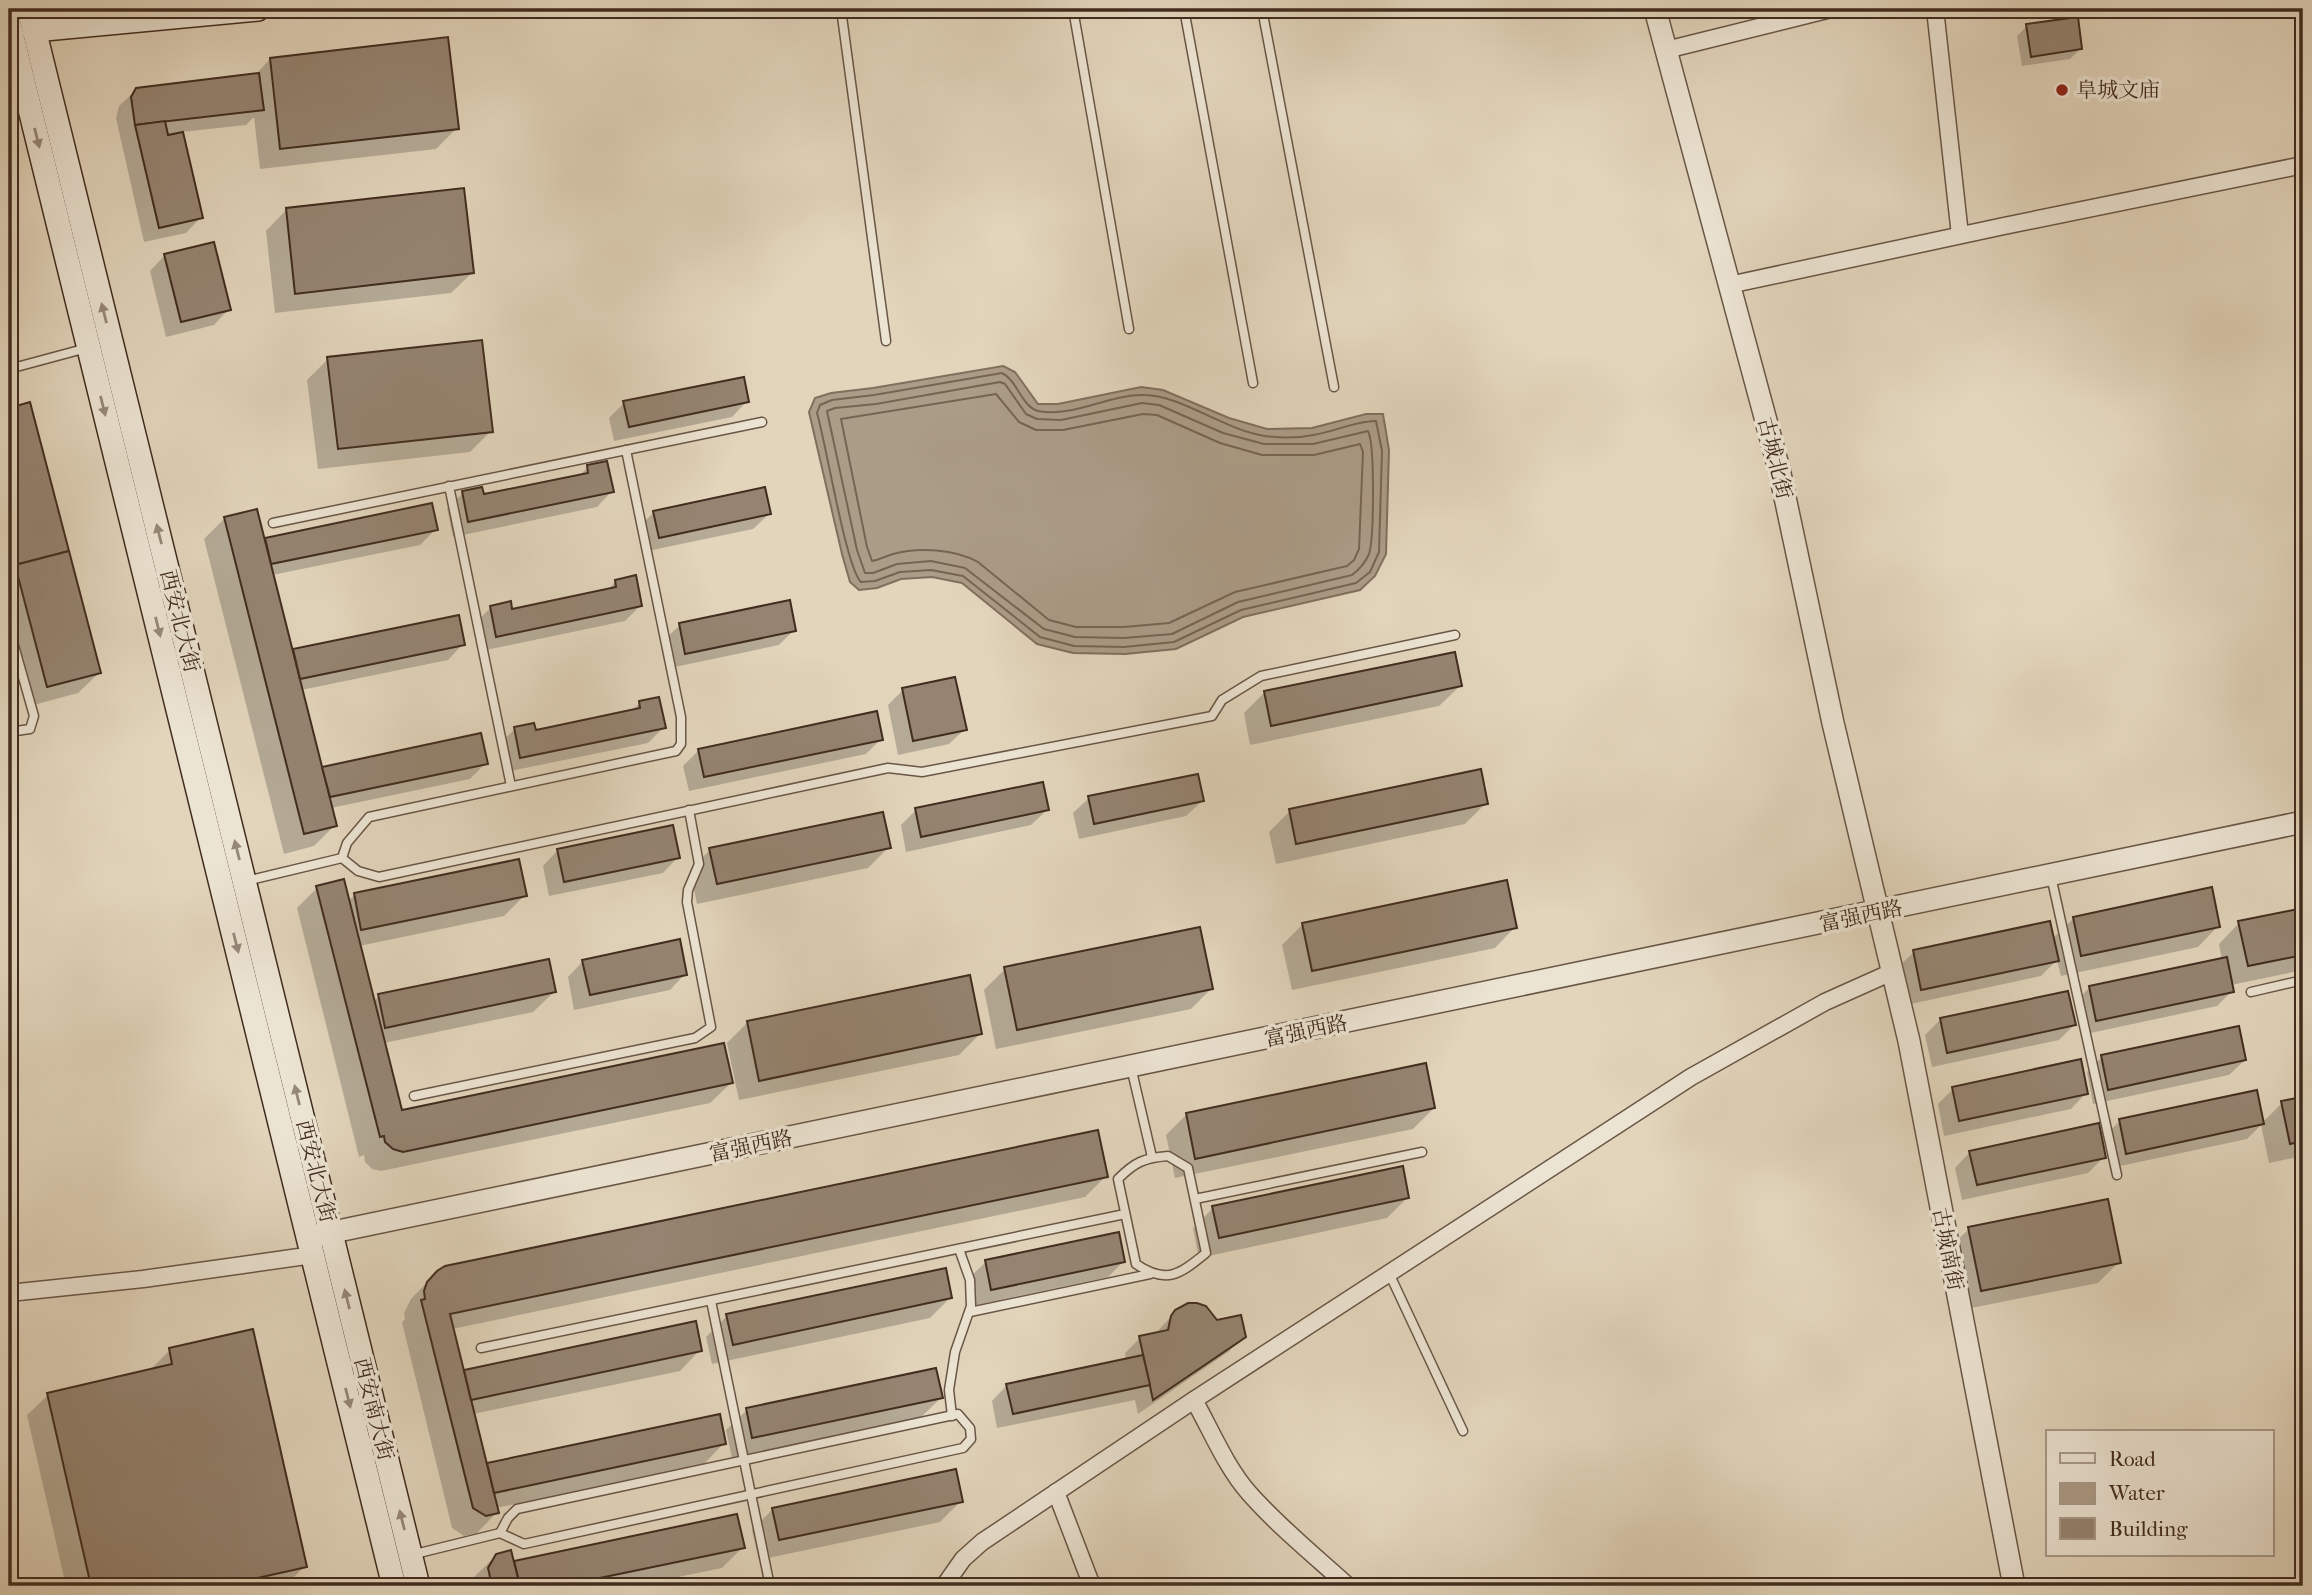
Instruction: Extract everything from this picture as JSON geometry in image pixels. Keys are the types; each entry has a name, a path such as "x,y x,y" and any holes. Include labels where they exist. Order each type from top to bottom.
{"main road":[{"path":"31,20 258,9"},
{"name":"西安北大街","path":"31,20 244,881 317,1241"},
{"name":"西安北大街","path":"9,28 317,1241"},
{"name":"西安南大街","path":"317,1241 418,1586"},
{"name":"西安南大街","path":"317,1241 394,1586"}],"street":[{"name":"古城北街","path":"1655,9 1779,469 1833,723 1878,912"},
{"path":"1666,50 1831,9"},
{"path":"1935,9 1960,235"},
{"path":"9,28 31,20"},
{"path":"1730,285 2303,165"},
{"name":"富强西路","path":"317,1241 1131,1067 2303,822"},
{"name":"古城南街","path":"1878,912 1909,1041 2014,1586"},
{"path":"944,1586 963,1559 982,1542 1194,1400 1691,1077 1825,1002 1892,972"},
{"path":"9,1293 143,1279 317,1241"},
{"path":"1194,1400 1227,1460 1248,1491 1348,1586"},
{"path":"1056,1492 1092,1586"}],"lane":[{"path":"841,9 886,341"},
{"path":"1073,9 1129,329"},
{"path":"1184,9 1253,383"},
{"path":"1262,9 1334,387"},
{"path":"9,369 89,348"},
{"path":"273,523 762,422"},
{"path":"342,858 347,843 369,817 676,751 681,744 681,717 626,450"},
{"path":"449,486 511,786"},
{"path":"9,628 34,716 30,729 9,732"},
{"path":"342,858 358,871 379,877 888,768 922,772 1212,716 1222,700 1261,676 1455,635"},
{"path":"414,1096 695,1038 711,1027 687,902 688,890 699,864 689,810"},
{"path":"244,881 342,858"},
{"path":"2051,876 2117,1175"},
{"path":"2251,992 2303,980"},
{"path":"1131,1067 1152,1157"},
{"path":"1195,1199 1422,1152"},
{"path":"970,1312 1150,1273 1175,1275 1206,1253 1188,1168 1168,1156 1152,1157 1133,1164 1118,1179 1136,1264 1150,1273"},
{"path":"481,1348 1125,1214"},
{"path":"952,1416 949,1390 955,1352 970,1312 970,1280 959,1249"},
{"path":"1389,1273 1463,1431"},
{"path":"711,1301 770,1586"},
{"path":"410,1555 500,1533 524,1544 963,1448 971,1439 970,1427 958,1415 952,1416 517,1509 508,1518 500,1533"}],"water":[{"path":"1003,366 1015,372 1038,404 1058,404 1141,387 1163,390 1229,418 1267,429 1312,428 1366,414 1383,414 1389,450 1386,554 1375,576 1360,590 1243,617 1176,649 1125,654 1073,653 1037,644 962,583 932,577 901,579 877,588 859,590 850,582 842,554 809,412 815,398 831,393"}],"building":[{"path":"2078,17 2082,49 2031,57 2026,24"},
{"path":"448,37 459,129 280,149 270,58"},
{"path":"259,73 264,110 135,125 131,97 136,88"},
{"path":"165,121 168,135 183,132 203,218 159,228 135,125"},
{"path":"464,188 474,273 295,294 286,208"},
{"path":"214,242 231,310 181,322 164,254"},
{"path":"482,340 493,432 338,449 327,357"},
{"path":"744,377 749,402 629,427 623,401"},
{"path":"30,402 69,551 15,565 9,541 9,408"},
{"path":"607,461 614,492 468,522 462,491 482,487 484,494 588,473 587,465"},
{"path":"765,487 771,514 659,538 653,511"},
{"path":"432,503 438,530 271,564 265,538"},
{"path":"257,509 337,826 304,834 224,517"},
{"path":"69,551 101,673 47,687 15,565"},
{"path":"636,575 642,606 496,637 490,606 511,601 512,609 616,587 615,580"},
{"path":"790,600 796,631 685,654 679,623"},
{"path":"459,615 465,645 300,679 293,649"},
{"path":"1455,652 1462,686 1271,726 1264,691"},
{"path":"955,677 967,730 913,741 902,688"},
{"path":"659,697 666,728 520,758 514,727 534,723 536,730 640,708 639,701"},
{"path":"877,711 883,740 704,777 698,749"},
{"path":"481,733 488,764 330,797 322,767"},
{"path":"1481,769 1488,804 1296,844 1289,809"},
{"path":"1198,774 1204,801 1094,824 1088,796"},
{"path":"1043,782 1049,810 921,837 915,808"},
{"path":"883,812 891,848 717,884 709,848"},
{"path":"673,825 680,858 564,882 557,849"},
{"path":"519,859 527,896 361,930 354,893"},
{"path":"344,879 402,1110 724,1043 733,1083 403,1152 393,1149 385,1142 384,1136 380,1137 316,886"},
{"path":"1507,880 1517,928 1312,971 1302,923"},
{"path":"2212,887 2220,927 2081,956 2073,917"},
{"path":"2303,908 2303,955 2248,966 2238,921"},
{"path":"2050,921 2059,961 1921,990 1913,950"},
{"path":"1200,927 1213,989 1017,1030 1004,967"},
{"path":"680,939 687,975 590,995 582,960"},
{"path":"2227,957 2234,992 2096,1021 2089,986"},
{"path":"549,959 556,992 385,1028 378,994"},
{"path":"970,975 982,1034 759,1081 747,1021"},
{"path":"2068,991 2076,1025 1947,1053 1940,1018"},
{"path":"2239,1026 2246,1060 2108,1090 2101,1055"},
{"path":"2081,1059 2088,1094 1959,1121 1952,1087"},
{"path":"1426,1063 1435,1108 1195,1159 1186,1113"},
{"path":"2257,1090 2264,1124 2126,1154 2119,1119"},
{"path":"2303,1097 2303,1141 2290,1144 2281,1101"},
{"path":"2099,1123 2106,1158 1977,1185 1969,1151"},
{"path":"1098,1130 1108,1177 450,1314 499,1513 486,1516 473,1508 421,1300 425,1299 427,1282 445,1266"},
{"path":"1403,1166 1409,1198 1219,1238 1212,1206"},
{"path":"2108,1199 2121,1263 1981,1291 1968,1227"},
{"path":"1119,1232 1125,1262 991,1290 985,1260"},
{"path":"946,1268 952,1298 733,1345 726,1314"},
{"path":"1188,1303 1206,1306 1217,1320 1241,1315 1246,1337 1153,1400 1139,1336 1168,1330 1175,1310"},
{"path":"696,1321 702,1351 471,1400 464,1370"},
{"path":"253,1329 307,1567 221,1586 91,1586 47,1393 172,1364 169,1348"},
{"path":"1143,1355 1150,1385 1013,1414 1006,1384"},
{"path":"936,1368 943,1398 752,1438 746,1408"},
{"path":"720,1414 726,1444 494,1493 487,1463"},
{"path":"956,1469 963,1502 779,1540 772,1508"},
{"path":"737,1514 745,1548 561,1586 520,1586 514,1561"},
{"path":"511,1550 520,1586 492,1586 488,1568 496,1554"}],"place":[{"name":"阜城文庙","path":"2062,90"}]}
